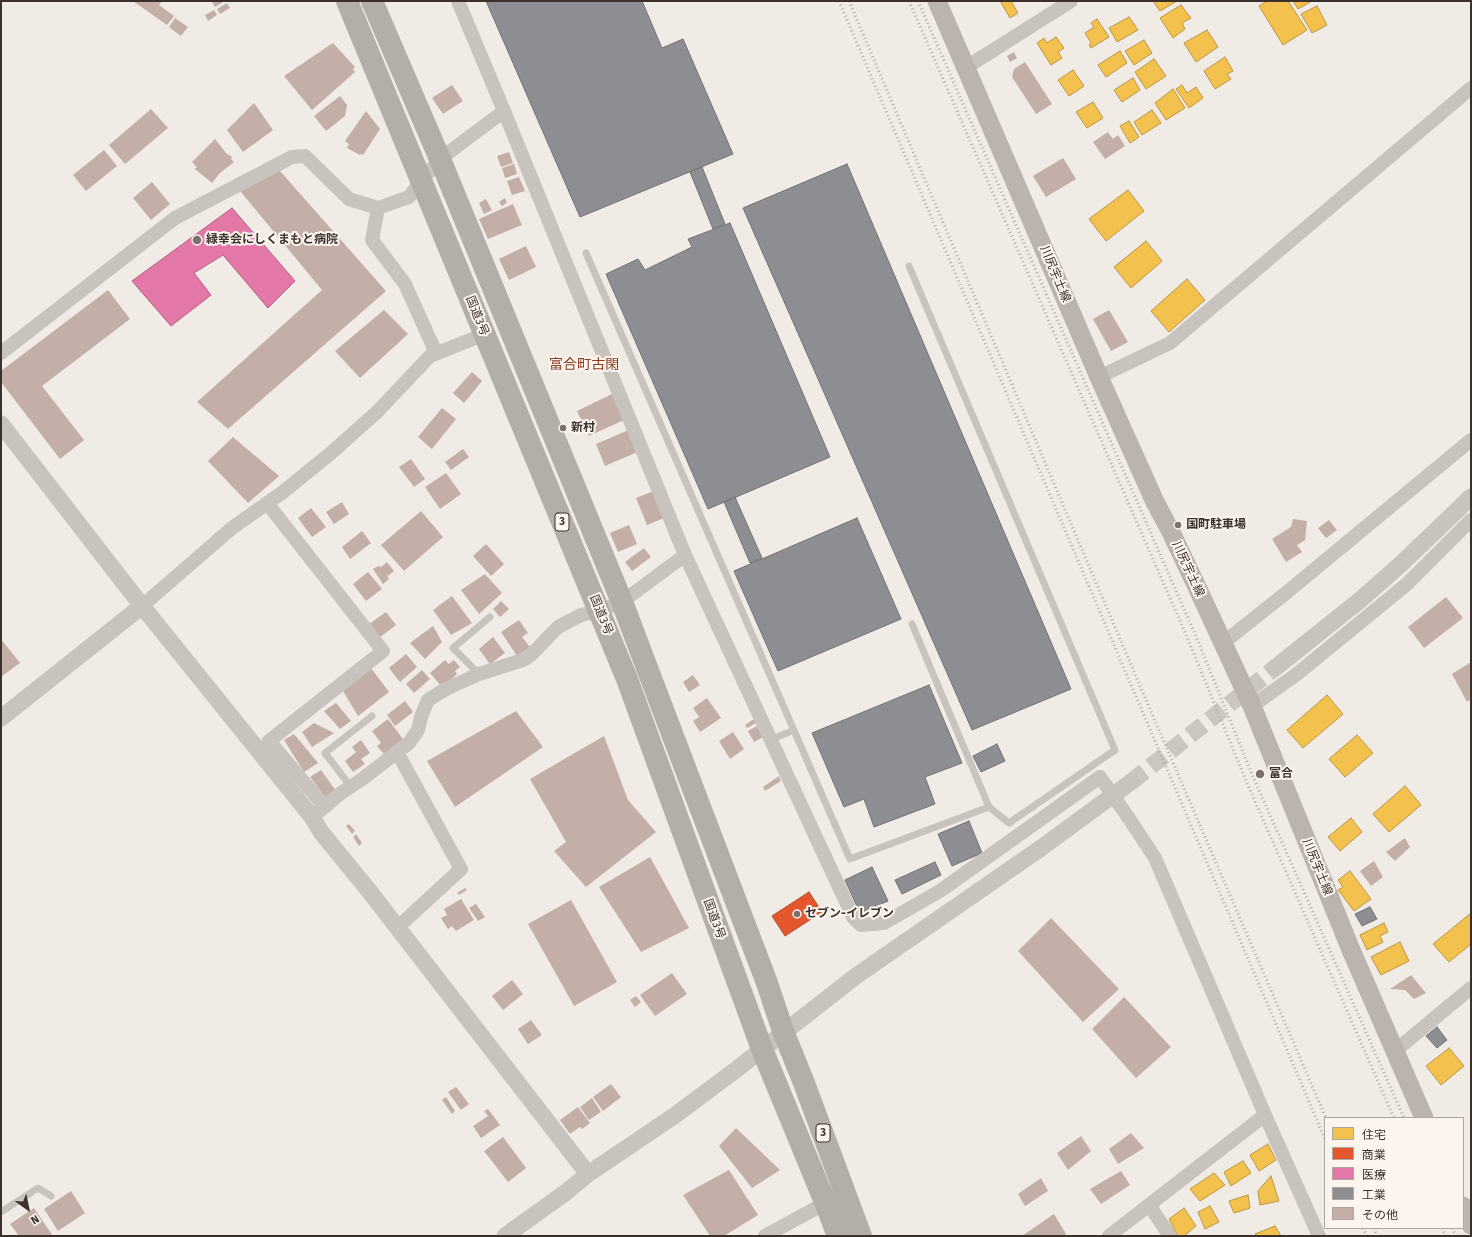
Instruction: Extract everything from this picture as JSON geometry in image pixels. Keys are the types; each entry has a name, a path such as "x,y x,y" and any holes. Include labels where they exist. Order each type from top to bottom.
{"highway":[{"name":"国道3号","path":"347,1 627,679 762,1049 838,1236"},
{"name":"国道3号","path":"372,1 440,159 622,602 764,975 861,1236"}],"main road":[{"name":"川尻宇土線","path":"937,1 1099,377 1155,502 1170,530 1252,706 1351,950 1424,1117"},
{"path":"1464,1208 1471,1225"}],"street":[{"path":"458,1 685,555 853,917 861,925 884,923 940,891 1100,777 1155,858 1318,1236"},
{"path":"966,68 1071,1"},
{"path":"1099,377 1170,343 1471,88"},
{"path":"1,353 175,218 292,157 304,156 349,199 378,208 409,197 440,159 504,111"},
{"path":"378,208 372,240 405,284 436,354"},
{"path":"1,718 142,606 232,528 283,492 331,453 377,412 430,356 485,334"},
{"path":"1,424 142,606 319,812"},
{"path":"1223,643 1286,593 1471,440"},
{"path":"1275,668 1359,600 1406,559 1471,497"},
{"path":"267,503 383,651 269,741 319,812 321,832 398,928 588,1174"},
{"path":"1252,706 1297,674 1407,584 1471,520"},
{"path":"319,812 409,743 418,730 420,718 428,700 446,689 479,674 523,660 531,655 558,627 581,615 599,611 622,602 685,555"},
{"path":"397,752 461,869 398,928"},
{"path":"505,1236 565,1193 588,1174 674,1116 856,976 1047,844 1131,782"},
{"path":"1395,1051 1471,988"},
{"path":"1109,1236 1265,1115"},
{"path":"765,1236 825,1202 846,1194"},
{"path":"1149,1205 1170,1236"}],"lane":[{"path":"586,253 850,859 989,807"},
{"path":"909,266 1116,750 1009,823 989,807 912,624"},
{"path":"479,674 453,648 490,617"},
{"path":"351,787 325,753 372,716"},
{"path":"770,740 794,730"},
{"path":"1,1212 38,1188 51,1196"}],"building: 住宅":[{"path":"1000,1 1011,1 1018,13 1010,18"},
{"path":"1153,1 1177,1 1160,11"},
{"path":"1267,1 1288,1 1307,30 1283,45 1259,6"},
{"path":"1293,1 1312,1 1298,9"},
{"path":"1181,5 1191,18 1182,23 1185,29 1173,38 1160,18"},
{"path":"1317,6 1327,25 1312,33 1301,14"},
{"path":"1129,17 1138,30 1117,42 1109,28"},
{"path":"1097,19 1109,37 1091,48 1089,45 1091,43 1085,33 1094,27 1091,23"},
{"path":"1207,30 1218,47 1196,62 1184,43"},
{"path":"1056,37 1064,48 1058,52 1062,58 1051,65 1037,43 1044,38 1047,43"},
{"path":"1144,40 1152,53 1134,65 1125,51"},
{"path":"1120,51 1127,63 1106,77 1098,65"},
{"path":"1225,57 1233,71 1227,74 1231,79 1215,89 1204,71"},
{"path":"1154,59 1166,76 1146,89 1135,72"},
{"path":"1073,70 1084,86 1069,96 1058,80"},
{"path":"1133,78 1140,90 1122,102 1114,90"},
{"path":"1182,85 1187,93 1196,87 1203,98 1189,108 1176,89"},
{"path":"1173,89 1185,108 1166,120 1155,103"},
{"path":"1093,102 1103,118 1087,128 1076,112"},
{"path":"1152,110 1161,123 1142,135 1134,122"},
{"path":"1129,121 1139,137 1130,143 1120,126"},
{"path":"1128,190 1144,211 1106,241 1089,219"},
{"path":"1146,241 1162,261 1131,288 1114,267"},
{"path":"1187,279 1205,300 1169,332 1151,311"},
{"path":"1327,695 1343,714 1303,748 1287,730"},
{"path":"1357,735 1373,753 1345,777 1329,759"},
{"path":"1405,786 1421,805 1389,832 1373,814"},
{"path":"1351,818 1362,832 1340,851 1328,837"},
{"path":"1350,871 1371,899 1354,911 1338,890 1343,887 1338,880"},
{"path":"1471,913 1471,944 1449,962 1433,944"},
{"path":"1384,923 1388,932 1380,936 1383,942 1367,950 1360,935"},
{"path":"1400,942 1409,961 1381,975 1371,957"},
{"path":"1449,1048 1464,1066 1441,1085 1426,1066"},
{"path":"1268,1144 1276,1160 1259,1171 1250,1155"},
{"path":"1243,1161 1251,1173 1231,1186 1224,1172"},
{"path":"1214,1173 1225,1185 1200,1201 1190,1189"},
{"path":"1271,1176 1279,1201 1260,1205 1258,1191"},
{"path":"1248,1195 1250,1208 1234,1213 1229,1201"},
{"path":"1210,1206 1219,1222 1205,1229 1198,1212"},
{"path":"1184,1208 1196,1226 1184,1236 1178,1236 1169,1219"},
{"path":"1275,1226 1281,1236 1257,1236 1255,1234"}],"building: 商業":[{"name":"セブン-イレブン","path":"809,892 822,912 785,936 772,916"}],"building: 医療":[{"path":"232,208 295,281 268,308 223,255 194,273 211,295 171,326 132,281"}],"building: 工業":[{"path":"486,1 642,1 662,48 683,39 733,154 580,217"},
{"path":"847,164 1071,689 972,730 743,208"},
{"path":"702,167 725,224 713,229 690,172"},
{"path":"730,223 830,457 708,509 606,274 638,259 645,270 692,247 688,239"},
{"path":"735,497 762,558 750,563 724,502"},
{"path":"857,518 901,619 778,671 734,571"},
{"path":"929,685 962,763 925,777 935,804 874,827 864,799 844,807 812,733"},
{"path":"997,744 1005,761 981,772 973,756"},
{"path":"969,821 982,853 952,866 938,834"},
{"path":"935,862 941,875 902,894 895,880"},
{"path":"872,867 888,901 860,913 845,880"},
{"path":"1370,907 1377,919 1362,926 1355,914"},
{"path":"1437,1027 1447,1040 1437,1048 1426,1036"}],"building: その他":[{"path":"133,1 162,1 159,5 174,16 167,25"},
{"path":"225,1 215,7 212,2"},
{"path":"227,3 230,8 220,14 217,9"},
{"path":"214,10 217,15 208,21 205,15"},
{"path":"175,18 188,27 181,36 169,27"},
{"path":"333,43 355,67 353,69 355,72 312,110 284,76"},
{"path":"1014,52 1017,58 1010,62 1007,56"},
{"path":"1025,62 1052,104 1036,114 1012,77 1014,69"},
{"path":"452,85 463,101 443,114 432,98"},
{"path":"340,96 347,105 345,116 326,131 314,116"},
{"path":"254,103 273,130 243,152 227,130"},
{"path":"151,109 168,128 125,164 109,145"},
{"path":"366,111 380,129 363,155 360,155 347,148 349,144 345,141"},
{"path":"1108,132 1113,139 1118,135 1125,146 1105,159 1093,142"},
{"path":"215,139 226,153 232,157 231,159 234,162 220,173 212,183 195,169 197,167 192,162"},
{"path":"104,150 117,166 86,191 73,175"},
{"path":"509,152 513,163 501,167 497,156"},
{"path":"1063,158 1076,179 1046,197 1033,176"},
{"path":"514,164 517,174 505,178 502,168"},
{"path":"280,171 386,291 228,429 197,402 322,290 236,186"},
{"path":"519,177 525,191 512,195 507,181"},
{"path":"152,182 170,204 151,220 133,198"},
{"path":"505,198 507,203 502,206 499,202"},
{"path":"486,199 492,210 484,214 479,203"},
{"path":"513,204 522,225 488,239 479,219"},
{"path":"526,246 536,267 509,280 499,259"},
{"path":"108,290 130,319 42,386 84,440 60,459 1,382 1,371"},
{"path":"384,310 408,334 360,378 335,351"},
{"path":"1109,310 1128,342 1111,351 1093,319"},
{"path":"472,372 482,381 464,403 453,393"},
{"path":"614,393 626,419 589,436 577,411"},
{"path":"442,408 456,419 432,449 418,437"},
{"path":"631,429 640,451 605,466 596,444"},
{"path":"233,437 279,476 248,503 208,461"},
{"path":"463,449 469,457 451,470 445,462"},
{"path":"411,459 425,479 414,487 399,467"},
{"path":"446,473 461,494 440,509 425,487"},
{"path":"654,491 664,518 647,525 636,498"},
{"path":"342,502 349,514 334,524 326,512"},
{"path":"311,508 326,527 312,537 298,518"},
{"path":"421,511 443,537 404,571 381,545"},
{"path":"1293,519 1307,521 1305,540 1297,545 1302,552 1286,562 1272,539 1291,527"},
{"path":"1329,520 1337,530 1326,538 1318,528"},
{"path":"629,525 637,544 618,552 610,533"},
{"path":"362,531 371,543 350,559 342,547"},
{"path":"486,544 504,564 491,576 473,556"},
{"path":"644,548 651,557 632,571 625,562"},
{"path":"387,562 394,571 388,576 386,574 389,579 383,584 373,569 378,566 381,567"},
{"path":"368,572 382,589 366,601 353,584"},
{"path":"485,574 502,593 479,614 461,590"},
{"path":"452,596 472,623 451,635 433,610"},
{"path":"1446,597 1463,618 1424,648 1408,627"},
{"path":"501,601 509,609 500,617 493,609"},
{"path":"386,612 396,625 379,638 369,624"},
{"path":"519,620 528,633 522,637 530,647 517,656 501,632"},
{"path":"433,626 442,642 425,659 410,643"},
{"path":"493,637 505,653 490,664 479,649"},
{"path":"1,639 20,663 1,677"},
{"path":"406,654 417,667 400,682 389,668"},
{"path":"445,660 449,664 454,660 460,667 455,671 457,674 442,687 430,673"},
{"path":"1471,662 1471,699 1467,702 1452,674"},
{"path":"371,668 389,692 358,716 343,691"},
{"path":"422,670 430,679 414,693 406,684"},
{"path":"693,675 700,685 689,692 683,682"},
{"path":"707,698 721,718 700,732 693,721 699,717 693,708"},
{"path":"405,701 413,712 395,726 387,715"},
{"path":"336,703 351,721 340,729 324,711"},
{"path":"516,711 543,747 455,807 427,761"},
{"path":"388,719 403,739 384,754 377,746 381,743 372,731"},
{"path":"754,719 756,723 747,728 745,725"},
{"path":"314,723 334,733 312,747 302,732"},
{"path":"757,726 763,737 754,742 748,731"},
{"path":"733,732 744,749 730,759 719,741"},
{"path":"294,734 318,763 304,772 284,740"},
{"path":"604,736 628,800 656,832 586,887 554,851 566,842 530,779"},
{"path":"361,740 370,753 361,759 365,764 353,772 345,761 356,752 352,747"},
{"path":"321,770 336,791 326,798 310,777"},
{"path":"779,776 781,781 765,791 763,787"},
{"path":"349,824 355,831 352,834 346,826"},
{"path":"356,834 362,843 359,846 353,837"},
{"path":"1405,838 1410,847 1395,861 1386,852"},
{"path":"650,857 689,928 641,952 599,887"},
{"path":"1374,861 1383,877 1371,886 1360,871"},
{"path":"465,888 467,890 459,895 457,893"},
{"path":"461,899 474,920 456,931 452,926 448,929 441,918 447,915 444,909"},
{"path":"571,900 617,982 574,1006 528,924"},
{"path":"476,904 485,917 478,921 469,908"},
{"path":"1051,918 1119,989 1083,1022 1018,951"},
{"path":"672,973 687,994 655,1016 640,995"},
{"path":"1411,975 1426,993 1414,999 1405,990 1390,989"},
{"path":"512,980 523,994 503,1010 492,996"},
{"path":"636,996 641,1002 635,1007 630,1000"},
{"path":"1124,997 1171,1047 1136,1078 1092,1029"},
{"path":"531,1020 542,1035 528,1044 518,1029"},
{"path":"611,1084 621,1097 603,1111 593,1097"},
{"path":"456,1087 469,1104 461,1110 448,1092"},
{"path":"446,1097 455,1111 452,1114 442,1100"},
{"path":"592,1098 601,1112 589,1120 580,1107"},
{"path":"578,1107 590,1123 582,1129 580,1127 570,1134 560,1120"},
{"path":"488,1109 500,1125 481,1138 473,1126 488,1116 484,1111"},
{"path":"736,1128 780,1170 752,1188 719,1146"},
{"path":"1131,1133 1144,1148 1118,1164 1109,1149"},
{"path":"1081,1136 1091,1151 1068,1170 1057,1153"},
{"path":"503,1137 526,1168 508,1182 484,1151"},
{"path":"729,1170 758,1215 724,1236 710,1236 683,1195"},
{"path":"1121,1171 1130,1185 1101,1204 1090,1189"},
{"path":"1041,1178 1048,1191 1025,1206 1018,1194"},
{"path":"71,1191 85,1213 58,1231 44,1209"},
{"path":"34,1208 53,1236 19,1236 10,1224"},
{"path":"1054,1214 1066,1234 1063,1236 1022,1236"}],"tunnel":[{"path":"1131,782 1275,668"}],"railway":[{"path":"839,1 1324,1137"},
{"path":"849,1 1140,686 1326,1117"},
{"path":"909,1 1187,637 1247,783 1394,1117"},
{"path":"918,1 1195,634 1254,779 1404,1117"},
{"path":"1364,1229 1367,1236"},
{"path":"1374,1229 1377,1236"},
{"path":"1442,1229 1446,1236"},
{"path":"1452,1229 1456,1236"}],"place":[{"name":"緑幸会にしくまもと病院","path":"197,240"},
{"name":"新村","path":"563,428"},
{"name":"国町駐車場","path":"1178,525"},
{"name":"富合","path":"1260,774"},
{"name":"セブン-イレブン","path":"797,914"}],"district":[{"name":"富合町古閑","path":"584,365"}]}
